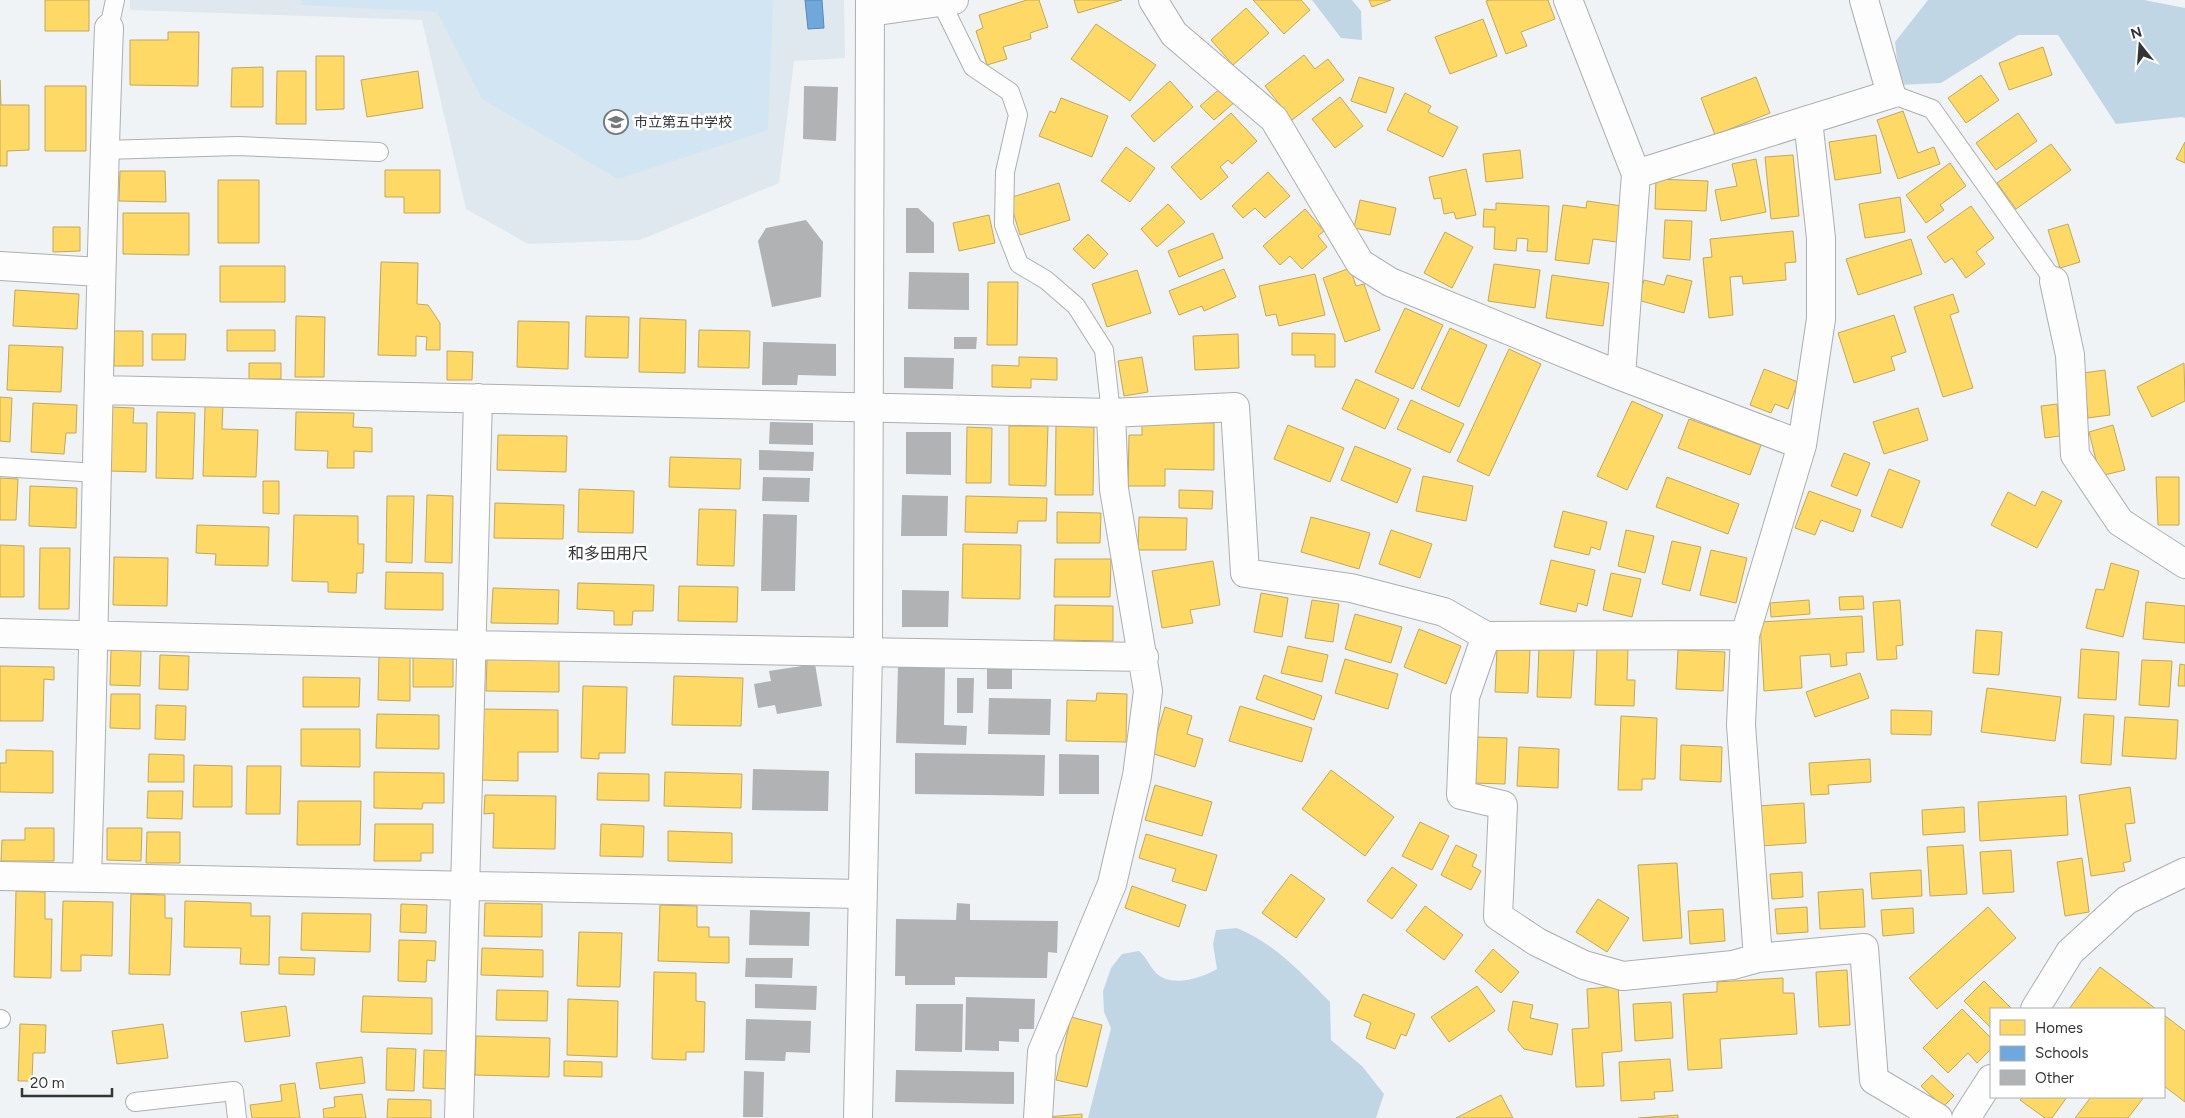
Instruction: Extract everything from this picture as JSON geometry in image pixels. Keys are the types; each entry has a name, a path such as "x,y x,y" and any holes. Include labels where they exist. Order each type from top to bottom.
{"street":[{"path":"1153,0 1174,34 1274,119 1360,263 1390,282 1621,376 1802,445"},
{"path":"1568,0 1636,174 1621,376"},
{"path":"1636,174 1891,94 1864,0"},
{"path":"858,1118 861,894 868,652 870,6 948,2"},
{"path":"87,877 100,390 100,272 109,28"},
{"path":"1758,958 1741,725 1745,635 1802,445 1821,319 1821,238 1808,120"},
{"path":"0,266 100,272"},
{"path":"2054,281 2070,355 2075,455 2120,522 2185,564"},
{"path":"100,390 1111,413 1235,407 1245,573 1360,590 1444,612 1486,636 1745,635"},
{"path":"459,1118 463,885 478,398"},
{"path":"1038,1118 1042,1052 1112,884 1137,776 1148,690 1144,657 1114,489 1111,413"},
{"path":"0,633 471,645 1144,657"},
{"path":"1486,636 1465,697 1461,795 1502,805 1498,916 1537,942 1584,965 1624,976 1733,965 1758,958 1864,948 1874,1080 1938,1118"},
{"path":"2035,1008 2070,952 2127,900 2185,872"},
{"path":"0,876 861,894"},
{"path":"1966,1118 1990,1081"}],"lane":[{"path":"109,28 115,0"},
{"path":"948,2 973,67 1010,92 1018,115 1005,172 1004,225 1020,264 1046,280 1076,306 1104,350 1111,413"},
{"path":"1891,94 1932,109 2054,281"},
{"path":"104,150 238,146 379,152"},
{"path":"0,467 98,473"},
{"path":"135,1102 234,1091 236,1118"}],"shaded area":[{"name":"市立第五中学校","path":"130,0 844,0 845,58 794,61 779,183 640,240 528,244 466,209 422,20 130,10"},
{"path":"301,0 773,0 768,130 618,179 482,99 437,12 301,5"},
{"path":"1312,0 1352,0 1361,11 1362,40 1341,38"},
{"path":"1928,0 2144,0 2185,8 2185,118 2116,124 2058,35 2018,35 1941,83 1900,85 1895,42"},
{"path":"1237,928 1276,951 1330,1002 1331,1040 1362,1066 1384,1094 1376,1118 1088,1118 1111,1028 1104,1012 1103,991 1111,968 1122,954 1139,951 1154,971 1163,978 1178,981 1203,976 1217,969 1213,944 1216,930"}],"building: Homes":[{"path":"45,0 89,0 89,31 45,31"},
{"path":"1027,0 1039,0 1048,27 1030,33 1031,39 1003,47 1007,59 987,65 976,31 983,28 979,15"},
{"path":"1074,0 1122,0 1078,13"},
{"path":"1253,0 1301,0 1310,10 1284,34"},
{"path":"1369,0 1391,0 1372,7"},
{"path":"1548,0 1555,19 1521,32 1527,46 1506,54 1486,1"},
{"path":"1246,8 1269,33 1233,65 1211,40"},
{"path":"1483,19 1497,56 1450,74 1435,37"},
{"path":"1096,24 1156,65 1130,101 1071,59"},
{"path":"168,32 199,32 198,86 130,85 130,40 168,40"},
{"path":"2043,47 2052,75 2009,90 1999,63"},
{"path":"1304,55 1315,69 1328,59 1344,80 1292,120 1265,86"},
{"path":"316,56 344,56 344,109 316,110"},
{"path":"263,67 263,107 231,107 232,68"},
{"path":"277,71 306,71 306,124 276,124"},
{"path":"418,71 423,108 367,117 361,80"},
{"path":"1981,75 1999,100 1966,123 1948,98"},
{"path":"1359,77 1394,88 1386,113 1351,101"},
{"path":"1756,77 1770,113 1715,135 1701,98"},
{"path":"0,80 1,105 29,105 29,150 7,151 7,166 0,166"},
{"path":"1170,81 1193,107 1154,142 1131,116"},
{"path":"45,86 86,86 86,151 45,151"},
{"path":"1223,86 1236,101 1214,120 1200,106"},
{"path":"1405,93 1431,106 1428,112 1458,127 1443,157 1387,130"},
{"path":"1340,97 1363,126 1335,148 1312,119"},
{"path":"1061,98 1108,116 1092,157 1039,136 1050,111 1055,113"},
{"path":"1903,111 1918,153 1934,147 1940,164 1898,179 1877,120"},
{"path":"1231,113 1257,141 1232,164 1228,160 1220,167 1228,177 1201,200 1171,167"},
{"path":"2018,113 2037,141 1996,170 1976,143"},
{"path":"1876,135 1881,173 1835,180 1829,142"},
{"path":"2185,142 2185,163 2176,159"},
{"path":"2051,144 2071,170 2016,209 1997,183"},
{"path":"1126,147 1155,168 1130,202 1101,181"},
{"path":"1520,150 1523,178 1486,182 1483,154"},
{"path":"1793,155 1799,216 1771,219 1765,157"},
{"path":"1756,159 1766,212 1721,221 1715,190 1737,186 1732,164"},
{"path":"1950,163 1966,186 1940,205 1944,210 1926,223 1906,195"},
{"path":"1466,169 1476,215 1456,219 1454,212 1444,214 1441,198 1434,199 1429,177"},
{"path":"385,170 440,170 440,213 404,213 404,197 385,197"},
{"path":"120,171 165,171 166,202 119,201"},
{"path":"1268,172 1290,196 1265,218 1255,208 1243,218 1232,206"},
{"path":"1656,179 1708,181 1706,211 1655,209"},
{"path":"218,180 259,180 259,243 218,243"},
{"path":"1059,183 1070,220 1020,235 1009,198"},
{"path":"1900,197 1905,232 1865,238 1859,204"},
{"path":"1360,200 1396,208 1390,235 1354,228"},
{"path":"1587,201 1622,206 1617,242 1593,239 1589,264 1555,260 1563,205 1586,208"},
{"path":"1496,203 1549,206 1547,252 1527,251 1528,239 1517,238 1516,251 1494,249 1495,227 1483,227 1484,209 1496,210"},
{"path":"1168,204 1185,222 1157,247 1141,229"},
{"path":"1971,206 1994,238 1976,252 1985,264 1966,278 1952,258 1945,263 1927,237"},
{"path":"1305,209 1324,231 1318,236 1327,247 1302,269 1290,256 1280,265 1263,246"},
{"path":"123,213 189,213 189,255 123,254"},
{"path":"989,215 995,243 959,251 953,223"},
{"path":"1665,220 1692,221 1690,260 1663,258"},
{"path":"2068,224 2080,262 2060,268 2048,230"},
{"path":"53,227 80,227 80,251 53,252"},
{"path":"1793,231 1796,262 1785,263 1786,280 1743,284 1742,276 1730,277 1733,315 1709,318 1703,258 1712,257 1710,239"},
{"path":"1445,232 1473,247 1452,288 1424,273"},
{"path":"1213,233 1223,258 1179,277 1168,251"},
{"path":"1088,234 1108,254 1094,269 1073,249"},
{"path":"1911,239 1922,274 1858,295 1846,259"},
{"path":"381,262 418,263 417,304 428,305 440,323 440,350 426,350 427,337 416,336 416,356 378,355"},
{"path":"1494,264 1540,270 1535,308 1488,301"},
{"path":"220,266 285,266 285,302 220,302"},
{"path":"1350,268 1356,286 1364,284 1380,330 1345,342 1323,278"},
{"path":"1224,269 1236,297 1204,311 1202,306 1179,315 1169,291"},
{"path":"1137,270 1151,313 1107,327 1092,284"},
{"path":"1315,274 1325,315 1279,326 1276,314 1266,316 1259,286"},
{"path":"1552,275 1609,283 1603,326 1546,318"},
{"path":"1667,275 1692,281 1684,313 1638,300 1644,280 1664,285"},
{"path":"988,282 1018,282 1017,345 987,345"},
{"path":"15,290 79,294 77,329 13,326"},
{"path":"1953,294 1959,312 1950,315 1973,388 1943,397 1914,307"},
{"path":"1405,308 1443,325 1413,389 1375,372"},
{"path":"1894,315 1906,352 1891,357 1895,370 1854,383 1838,333"},
{"path":"296,316 325,317 324,377 295,377"},
{"path":"586,316 629,317 628,358 585,357"},
{"path":"640,318 686,320 685,373 639,372"},
{"path":"518,321 569,322 568,369 517,367"},
{"path":"1450,328 1487,345 1459,407 1421,389"},
{"path":"227,330 275,330 275,351 227,351"},
{"path":"699,330 750,331 749,368 698,367"},
{"path":"114,331 143,331 143,366 114,366"},
{"path":"1292,333 1335,334 1335,367 1315,367 1315,355 1292,355"},
{"path":"152,334 186,334 185,360 152,360"},
{"path":"1238,334 1239,368 1195,370 1193,336"},
{"path":"9,345 63,347 61,392 7,390"},
{"path":"1509,349 1541,364 1489,476 1457,461"},
{"path":"447,351 473,352 472,380 447,380"},
{"path":"1019,357 1057,358 1057,380 1031,379 1031,388 992,387 992,365 1019,366"},
{"path":"1142,357 1148,392 1124,396 1118,361"},
{"path":"249,363 281,363 281,379 249,379"},
{"path":"2184,363 2185,401 2152,417 2137,387"},
{"path":"1764,369 1798,382 1788,409 1775,404 1771,413 1750,405"},
{"path":"2105,370 2110,415 2088,418 2083,373"},
{"path":"1356,379 1399,399 1385,429 1342,409"},
{"path":"0,397 12,398 10,442 0,441"},
{"path":"1411,400 1464,424 1450,453 1397,429"},
{"path":"1632,401 1663,415 1627,490 1597,476"},
{"path":"33,403 77,405 76,433 66,433 64,454 31,452"},
{"path":"2057,404 2060,436 2045,438 2041,406"},
{"path":"205,406 223,406 222,429 258,430 256,477 203,476"},
{"path":"111,407 134,408 133,423 147,423 146,472 109,471"},
{"path":"1918,408 1928,440 1884,454 1873,422"},
{"path":"157,412 195,413 193,479 156,478"},
{"path":"296,412 354,413 353,427 372,428 372,452 354,451 354,468 327,468 328,451 295,450"},
{"path":"1689,419 1761,445 1750,475 1678,448"},
{"path":"1142,422 1214,423 1214,470 1165,469 1165,486 1128,486 1129,435 1142,435"},
{"path":"1288,425 1344,448 1330,482 1274,459"},
{"path":"2113,425 2125,470 2100,476 2089,432"},
{"path":"1009,426 1048,426 1046,486 1009,485"},
{"path":"1056,426 1094,427 1093,495 1055,495"},
{"path":"967,427 992,428 991,483 966,483"},
{"path":"498,435 567,436 566,472 497,470"},
{"path":"1355,446 1411,469 1397,503 1341,480"},
{"path":"1844,453 1870,463 1857,496 1831,486"},
{"path":"670,457 741,459 740,489 669,487"},
{"path":"1889,469 1920,481 1902,528 1871,516"},
{"path":"1423,476 1473,486 1466,521 1416,511"},
{"path":"1667,477 1739,504 1728,534 1656,507"},
{"path":"2156,477 2179,477 2179,525 2158,525"},
{"path":"0,478 18,479 16,520 0,520"},
{"path":"263,481 279,481 279,514 263,513"},
{"path":"30,486 77,488 76,528 29,526"},
{"path":"579,489 634,491 633,533 578,532"},
{"path":"1179,490 1213,491 1212,509 1179,508"},
{"path":"1809,491 1861,510 1853,532 1821,520 1815,535 1795,528"},
{"path":"2042,491 2062,501 2037,548 1991,525 2008,492 2035,506"},
{"path":"427,495 453,496 452,563 425,562"},
{"path":"387,496 414,496 412,563 386,562"},
{"path":"966,496 1047,498 1046,521 1018,521 1017,533 965,532"},
{"path":"495,503 564,505 563,539 494,538"},
{"path":"699,509 736,510 734,566 697,565"},
{"path":"1563,511 1607,522 1600,550 1591,547 1589,555 1554,547"},
{"path":"1057,512 1101,513 1100,543 1057,543"},
{"path":"294,515 358,516 358,544 364,544 363,573 357,573 356,593 328,592 328,582 292,581"},
{"path":"1139,517 1187,518 1186,550 1138,550"},
{"path":"1311,517 1370,533 1359,569 1301,552"},
{"path":"197,525 269,527 268,566 215,565 216,554 196,553"},
{"path":"1391,530 1432,544 1420,578 1379,564"},
{"path":"1626,530 1654,536 1645,573 1618,566"},
{"path":"1672,541 1701,547 1690,591 1662,584"},
{"path":"963,544 1021,545 1020,599 962,598"},
{"path":"0,545 24,546 24,597 0,597"},
{"path":"40,548 70,548 69,609 39,609"},
{"path":"1711,550 1747,558 1736,603 1700,595"},
{"path":"114,557 168,558 167,606 113,605"},
{"path":"1055,559 1111,559 1110,597 1054,597"},
{"path":"1551,560 1595,570 1587,606 1578,603 1576,612 1540,604"},
{"path":"1213,561 1220,605 1190,610 1193,623 1162,628 1152,571"},
{"path":"2111,563 2139,571 2123,637 2086,628 2096,589 2104,590"},
{"path":"386,572 443,573 443,610 385,609"},
{"path":"1611,573 1641,579 1632,617 1603,610"},
{"path":"578,583 654,585 653,611 633,611 632,625 614,625 614,611 577,609"},
{"path":"679,586 738,587 737,622 678,621"},
{"path":"493,588 559,590 558,624 491,623"},
{"path":"1261,593 1288,598 1282,637 1254,632"},
{"path":"1863,596 1864,609 1840,610 1839,597"},
{"path":"1312,600 1339,604 1333,642 1305,638"},
{"path":"1809,600 1810,614 1771,617 1770,603"},
{"path":"1900,600 1903,645 1896,646 1897,659 1877,660 1873,602"},
{"path":"2146,602 2185,606 2185,643 2143,639"},
{"path":"1055,605 1113,606 1113,641 1054,640"},
{"path":"1355,614 1402,627 1391,663 1345,649"},
{"path":"1862,616 1864,652 1846,653 1847,665 1831,667 1830,654 1800,656 1802,688 1764,691 1760,622"},
{"path":"1419,629 1461,646 1446,684 1404,667"},
{"path":"1976,630 2002,632 1999,675 1973,673"},
{"path":"1288,646 1328,655 1322,682 1281,673"},
{"path":"1539,648 1574,650 1571,698 1537,697"},
{"path":"1597,648 1628,649 1627,680 1635,680 1634,706 1595,705"},
{"path":"1497,649 1530,650 1528,693 1495,692"},
{"path":"2081,649 2119,652 2116,700 2078,698"},
{"path":"111,650 141,651 140,686 110,685"},
{"path":"1678,650 1725,652 1723,691 1676,689"},
{"path":"160,655 189,656 188,690 159,689"},
{"path":"379,655 410,655 410,701 378,700"},
{"path":"413,656 453,657 453,687 413,687"},
{"path":"487,659 559,660 559,692 486,691"},
{"path":"1345,659 1398,674 1388,709 1335,693"},
{"path":"2142,660 2172,661 2169,707 2139,705"},
{"path":"2180,664 2185,665 2185,686 2178,686"},
{"path":"0,666 54,667 54,680 44,679 43,721 0,721"},
{"path":"1860,673 1869,698 1815,717 1806,692"},
{"path":"1264,675 1322,696 1314,720 1256,699"},
{"path":"674,676 743,678 741,726 672,725"},
{"path":"303,677 360,678 359,707 303,707"},
{"path":"583,686 627,687 625,753 599,753 599,759 581,758"},
{"path":"1987,688 2061,697 2055,741 1981,732"},
{"path":"1097,693 1127,694 1126,742 1066,741 1067,700 1096,701"},
{"path":"111,694 140,694 140,729 110,728"},
{"path":"156,705 186,706 185,740 155,739"},
{"path":"1240,706 1312,728 1302,762 1229,741"},
{"path":"1165,707 1192,716 1187,734 1203,739 1195,767 1151,753"},
{"path":"481,709 558,710 558,752 518,752 518,781 480,780"},
{"path":"1891,710 1932,711 1931,735 1891,734"},
{"path":"377,714 439,715 439,749 376,748"},
{"path":"2084,714 2114,716 2111,765 2081,763"},
{"path":"1621,716 1657,718 1655,779 1642,779 1642,790 1618,790"},
{"path":"2125,717 2178,720 2176,759 2122,756"},
{"path":"301,729 360,729 360,767 301,766"},
{"path":"1476,737 1507,738 1505,784 1474,783"},
{"path":"1681,745 1722,747 1721,782 1680,780"},
{"path":"1519,747 1559,749 1558,788 1517,786"},
{"path":"6,750 53,751 53,793 0,792 0,763 6,763"},
{"path":"149,754 184,755 184,782 148,782"},
{"path":"1870,759 1871,782 1828,785 1829,794 1811,795 1809,763"},
{"path":"194,765 232,766 232,807 193,807"},
{"path":"247,766 281,766 280,814 246,814"},
{"path":"1331,770 1394,817 1365,856 1302,809"},
{"path":"374,772 444,773 444,803 423,803 422,809 374,808"},
{"path":"665,772 742,774 741,808 664,806"},
{"path":"598,773 649,774 649,801 597,800"},
{"path":"1155,785 1212,802 1202,836 1145,820"},
{"path":"2130,787 2135,823 2125,824 2131,861 2123,863 2125,871 2091,876 2079,795"},
{"path":"148,791 183,791 182,819 147,818"},
{"path":"485,795 556,796 555,849 493,848 494,813 484,814"},
{"path":"2066,796 2068,835 1980,841 1978,802"},
{"path":"298,801 361,801 360,845 297,845"},
{"path":"1804,803 1806,843 1760,846 1757,806"},
{"path":"1964,807 1965,832 1923,835 1922,810"},
{"path":"1420,822 1449,836 1432,870 1402,856"},
{"path":"375,824 433,824 433,853 421,853 421,861 374,861"},
{"path":"601,824 644,826 643,857 600,856"},
{"path":"25,828 54,828 54,861 1,861 2,840 25,840"},
{"path":"107,828 142,828 141,861 107,860"},
{"path":"668,831 732,833 732,863 668,861"},
{"path":"147,832 180,832 180,863 146,863"},
{"path":"1146,834 1217,855 1206,891 1172,881 1176,869 1139,858"},
{"path":"1456,845 1477,855 1472,866 1481,871 1471,890 1441,875"},
{"path":"1963,845 1967,894 1930,896 1927,847"},
{"path":"2011,850 2014,892 1983,894 1980,852"},
{"path":"2082,858 2089,912 2065,916 2057,862"},
{"path":"1677,863 1682,938 1643,941 1638,865"},
{"path":"1392,867 1417,885 1392,919 1367,901"},
{"path":"1921,870 1922,896 1872,899 1870,873"},
{"path":"1802,872 1803,897 1772,899 1770,874"},
{"path":"1291,874 1325,899 1296,938 1262,913"},
{"path":"1132,886 1186,905 1179,927 1125,908"},
{"path":"1863,889 1865,927 1820,929 1818,892"},
{"path":"16,891 45,892 45,919 52,919 51,978 14,977"},
{"path":"131,894 165,895 165,918 172,918 170,975 129,974"},
{"path":"1598,899 1629,918 1607,952 1576,932"},
{"path":"63,901 113,902 112,956 81,955 81,971 61,971"},
{"path":"185,901 251,903 251,916 270,916 269,965 240,964 241,948 184,947"},
{"path":"485,903 542,904 542,937 484,936"},
{"path":"401,904 427,905 426,933 400,932"},
{"path":"660,905 697,906 697,927 709,927 709,937 729,937 729,963 658,961"},
{"path":"1425,906 1463,935 1444,960 1406,931"},
{"path":"1807,907 1808,932 1777,934 1775,909"},
{"path":"1988,907 2016,938 1937,1009 1909,978"},
{"path":"1913,908 1914,933 1883,936 1881,910"},
{"path":"1723,909 1725,941 1690,944 1688,911"},
{"path":"302,913 371,914 370,952 301,950"},
{"path":"579,932 622,933 620,987 577,986"},
{"path":"399,940 436,941 435,961 427,960 426,982 398,981"},
{"path":"482,948 543,950 543,977 481,975"},
{"path":"1493,949 1519,972 1501,993 1475,971"},
{"path":"279,957 315,958 314,975 279,974"},
{"path":"2100,967 2155,1008 2070,1008"},
{"path":"1847,970 1850,1025 1819,1027 1816,972"},
{"path":"654,972 696,973 696,1001 705,1002 704,1052 686,1052 686,1060 652,1059"},
{"path":"1783,978 1783,993 1794,993 1797,1034 1720,1039 1722,1068 1688,1070 1683,994 1717,992 1717,982"},
{"path":"1984,981 2011,1008 1990,1008 1990,1027 1964,1001"},
{"path":"1477,986 1495,1011 1449,1042 1431,1017"},
{"path":"1618,986 1622,1051 1602,1053 1604,1086 1576,1087 1572,1029 1589,1028 1587,989"},
{"path":"497,990 548,991 547,1021 496,1020"},
{"path":"1363,994 1415,1014 1406,1036 1401,1034 1395,1049 1366,1038 1371,1023 1354,1016"},
{"path":"363,996 432,998 432,1034 361,1032"},
{"path":"568,999 618,1001 617,1057 567,1055"},
{"path":"1513,1001 1533,1005 1530,1018 1558,1024 1552,1055 1524,1049 1508,1030"},
{"path":"1671,1002 1673,1038 1635,1041 1633,1004"},
{"path":"286,1006 290,1036 245,1042 241,1012"},
{"path":"1962,1009 1990,1037 1990,1050 1977,1063 1968,1053 1948,1073 1923,1048"},
{"path":"2165,1016 2185,1031 2185,1102 2165,1087"},
{"path":"1071,1017 1102,1025 1087,1087 1056,1080"},
{"path":"20,1024 46,1025 45,1053 33,1053 32,1081 18,1081"},
{"path":"163,1024 168,1058 117,1064 112,1031"},
{"path":"476,1036 550,1038 549,1077 475,1075"},
{"path":"387,1048 416,1049 414,1091 386,1090"},
{"path":"424,1050 448,1051 447,1089 423,1088"},
{"path":"362,1057 365,1083 320,1089 316,1063"},
{"path":"1670,1059 1673,1091 1654,1092 1655,1099 1621,1101 1619,1062"},
{"path":"564,1061 602,1062 602,1077 564,1076"},
{"path":"1932,1075 1954,1096 1943,1107 1921,1086"},
{"path":"295,1083 300,1118 252,1118 250,1105 282,1101 280,1085"},
{"path":"362,1094 366,1118 324,1118 323,1109 335,1107 334,1097"},
{"path":"1501,1095 1513,1118 1456,1118"},
{"path":"2022,1098 2066,1098 2052,1118 2045,1118 2020,1100"},
{"path":"2090,1098 2143,1098 2128,1118 2075,1118"},
{"path":"388,1099 431,1100 431,1118 387,1118"},
{"path":"1082,1114 1082,1118 1047,1118 1047,1117"},
{"path":"1678,1115 1678,1118 1638,1118"}],"building: Schools":[{"path":"805,0 822,0 824,28 808,29"}],"building: Other":[{"path":"804,86 838,87 836,141 803,139"},
{"path":"906,208 918,208 934,223 934,253 906,253"},
{"path":"806,220 823,242 821,297 772,307 758,241 766,228"},
{"path":"909,272 969,273 969,310 908,309"},
{"path":"954,337 977,337 976,349 954,349"},
{"path":"763,342 836,344 836,376 798,375 797,385 762,385"},
{"path":"904,357 954,358 953,389 904,388"},
{"path":"770,422 813,423 813,445 769,444"},
{"path":"906,432 951,432 951,475 906,474"},
{"path":"759,450 814,452 813,471 759,470"},
{"path":"763,477 810,478 809,502 762,501"},
{"path":"902,495 948,496 947,536 901,536"},
{"path":"763,514 797,515 795,591 761,591"},
{"path":"902,590 949,591 948,627 902,627"},
{"path":"815,664 822,706 777,714 775,705 758,708 754,684 771,681 769,671"},
{"path":"898,666 945,666 944,725 967,726 966,745 896,743"},
{"path":"987,667 1012,667 1012,689 987,689"},
{"path":"957,678 974,678 973,713 957,713"},
{"path":"989,698 1051,699 1050,735 988,734"},
{"path":"915,753 1045,755 1044,796 915,794"},
{"path":"1059,754 1099,755 1099,794 1059,794"},
{"path":"753,769 829,771 828,811 752,810"},
{"path":"957,903 970,904 970,920 1058,921 1057,953 1048,952 1047,978 955,977 955,985 905,985 905,976 895,976 896,919 956,920"},
{"path":"750,910 810,912 809,946 749,945"},
{"path":"746,958 793,958 792,978 745,977"},
{"path":"755,984 817,986 816,1010 755,1008"},
{"path":"966,997 1035,999 1034,1029 1019,1029 1019,1042 999,1041 999,1051 965,1050"},
{"path":"916,1004 963,1004 962,1052 915,1051"},
{"path":"746,1019 811,1021 810,1053 786,1052 785,1061 745,1060"},
{"path":"896,1070 1014,1072 1014,1104 895,1102"},
{"path":"744,1071 764,1072 763,1117 743,1117"}],"place":[{"name":"市立第五中学校","path":"616,122"}],"district":[{"name":"和多田用尺","path":"608,553"}]}
